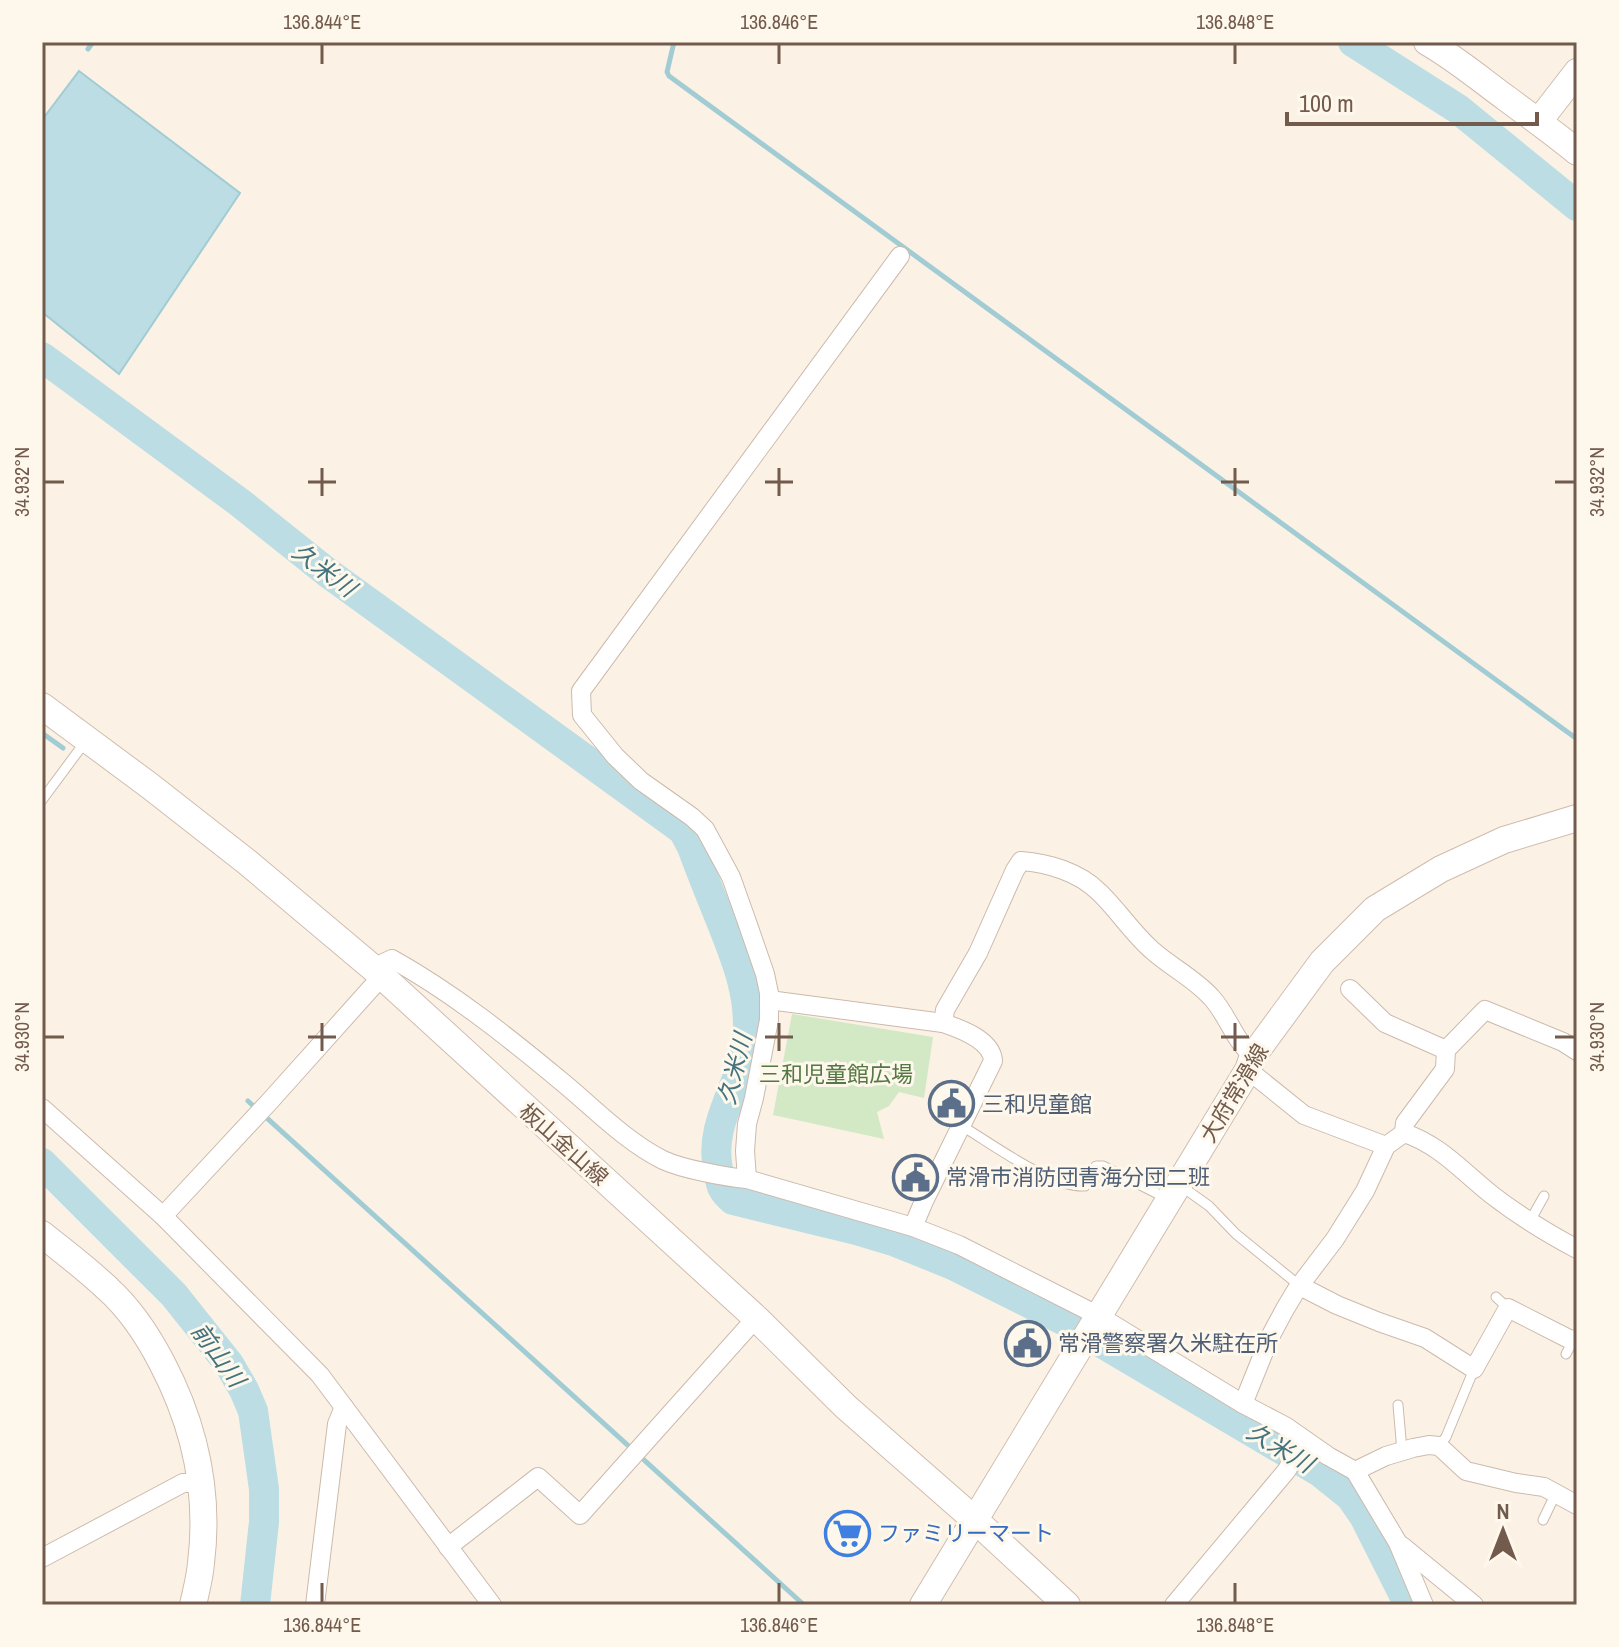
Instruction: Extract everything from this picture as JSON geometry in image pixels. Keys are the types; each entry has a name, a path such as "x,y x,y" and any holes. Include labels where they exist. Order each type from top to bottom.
{"main road":[{"path":"1427,42 1483,79 1577,152"},
{"path":"1539,121 1577,72"},
{"name":"板山金山線","path":"42,706 247,862 378,972 756,1318 846,1407 1067,1605"},
{"name":"大府常滑線","path":"923,1605 1250,1063 1322,962 1375,909 1441,869 1504,840 1577,818"},
{"path":"42,1234 108,1289 135,1320 174,1386 198,1457 202,1483 201,1564 193,1605"}],"street":[{"path":"747,1179 747,1124 769,1020 765,974 731,877 711,838 692,817 641,781 607,747 582,715 581,691 900,256"},
{"path":"943,1023 945,1010 978,953 1021,861 1042,863 1079,877 1098,890 1151,958 1189,973 1212,997 1250,1063 1304,1115 1386,1146"},
{"path":"163,1216 270,1101 392,959 426,978 527,1053 632,1140 665,1161 747,1179 913,1227 959,1245 1099,1316 1243,1404 1285,1426 1301,1442 1355,1471 1398,1543 1424,1605"},
{"path":"1350,989 1385,1023 1446,1050"},
{"path":"769,1000 943,1023 963,1029 993,1055 993,1061 913,1227"},
{"path":"1243,1404 1270,1337 1300,1286 1365,1191 1386,1146 1404,1133 1405,1123 1445,1069 1446,1050 1485,1010 1563,1042 1577,1051"},
{"path":"42,1108 163,1216 320,1375 492,1605"},
{"path":"1404,1133 1440,1153 1529,1222 1577,1249"},
{"path":"1300,1286 1351,1310 1425,1338 1474,1369 1502,1302 1564,1336 1572,1344"},
{"path":"448,1547 538,1477 580,1515 756,1318"},
{"path":"315,1605 337,1424 344,1407"},
{"path":"1174,1605 1287,1470 1301,1442"},
{"path":"1355,1471 1402,1451 1439,1446 1466,1471 1544,1487 1577,1505"},
{"path":"42,1558 183,1483 202,1483"},
{"path":"1398,1543 1474,1605"}],"lane":[{"path":"42,800 87,739"},
{"path":"962,1126 1062,1183 1085,1186 1096,1166 1103,1166 1209,1206 1250,1247 1300,1286"},
{"path":"1529,1222 1544,1196"},
{"path":"1439,1446 1446,1437 1474,1369"},
{"path":"1398,1405 1402,1451"},
{"path":"1543,1520 1556,1493"}],"green space":[{"name":"三和児童館広場","path":"792,1014 933,1037 924,1098 899,1092 889,1106 877,1112 884,1139 773,1115"}],"water":[{"path":"79,71 240,193 119,374 42,312 42,120"}],"waterway":[{"path":"88,49 93,42"},
{"path":"674,42 667,72 669,76 1577,739"},
{"path":"1353,42 1458,109 1577,206"},
{"name":"久米川","path":"42,357 239,502 328,573 683,830 732,950 745,993 748,1023 744,1056 722,1119 716,1152 722,1186 733,1200 856,1230 953,1265 1063,1320 1320,1472 1350,1496 1364,1516 1409,1605"},
{"path":"42,733 63,748"},
{"path":"248,1101 804,1605"},
{"name":"前山川","path":"42,1163 174,1295 229,1364 244,1390 253,1411 264,1489 264,1522 255,1605"}],"place":[{"name":"三和児童館","path":"951,1104"},
{"name":"常滑市消防団青海分団二班","path":"915,1177"},
{"name":"常滑警察署久米駐在所","path":"1027,1343"},
{"name":"ファミリーマート","path":"847,1533"}]}
